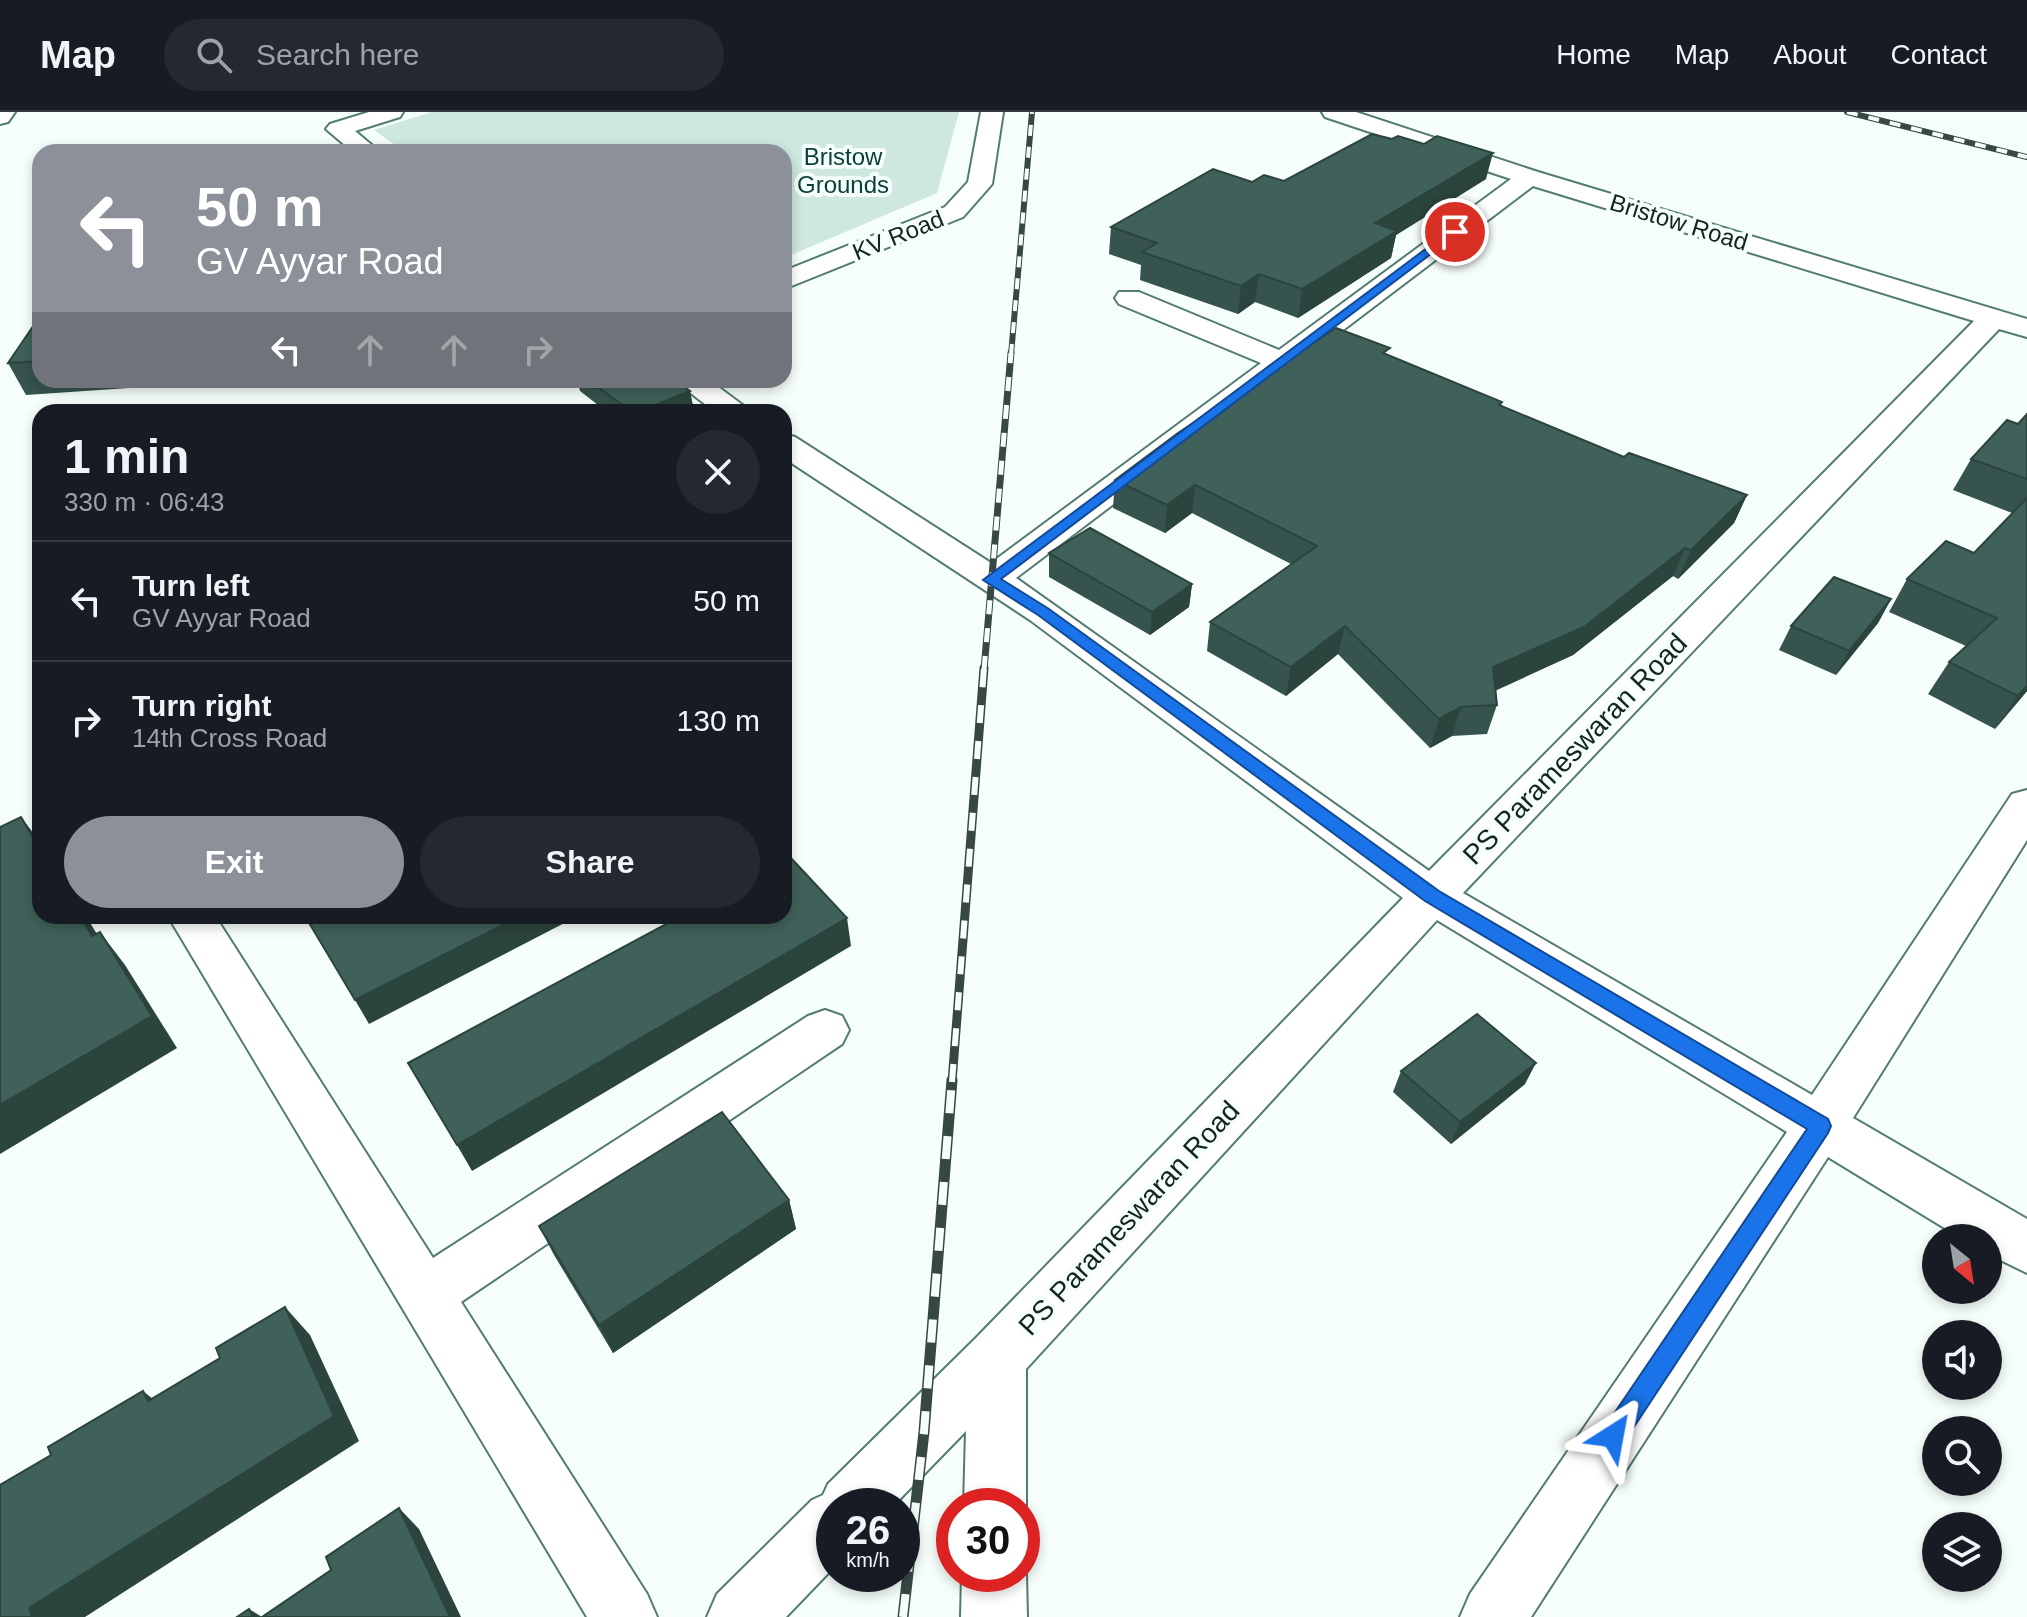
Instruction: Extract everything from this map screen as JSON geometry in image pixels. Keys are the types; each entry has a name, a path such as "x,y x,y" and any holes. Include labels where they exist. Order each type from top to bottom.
{"street":[{"path":"0,117 4,112"},
{"path":"358,144 338,129 392,112"},
{"name":"KV Road","path":"792,278 954,212 980,184 992,112"},
{"name":"Bristow Road","path":"1333,112 1529,177 2010,323"},
{"path":"991,580 1529,177"},
{"path":"1129,298 1281,361"},
{"name":"PS Parameswaran Road","path":"868,1488 997,1358 1432,896 2010,323"},
{"path":"701,388 724,404"},
{"path":"792,449 1043,612 1432,896 2027,1248"},
{"path":"1493,1617 1820,1126 2027,805"},
{"path":"196,924 427,1293 624,1617"},
{"path":"427,1293 825,1030"},
{"path":"995,1488 997,1358"},
{"path":"740,1617 816,1540"},
{"path":"994,1592 994,1617"}],"green space":[{"name":"Bristow Grounds","path":"432,112 959,112 937,193 792,255 792,144 394,144 374,130"}],"building":[{"path":"1372,134 1392,139 1398,136 1424,144 1437,136 1493,153 1375,223 1397,231 1302,289 1259,274 1241,286 1142,252 1157,243 1111,227 1213,169 1252,182 1264,175 1284,181"},
{"path":"32,328 32,362 8,363"},
{"path":"1336,328 1390,348 1383,353 1624,457 1629,453 1747,495 1691,550 1685,548 1584,627 1493,667 1497,705 1461,707 1439,719 1345,626 1291,667 1210,622 1317,546 1195,485 1167,505 1115,480 1178,433"},
{"path":"599,388 686,388 690,391 658,404 621,404"},
{"path":"2027,414 2027,479 1971,459 2007,420 2018,424"},
{"path":"2027,498 2027,686 2018,696 1949,662 1997,618 1907,579 1946,541 1974,553"},
{"path":"1090,528 1192,584 1152,612 1049,553"},
{"path":"1834,577 1891,599 1849,651 1791,626"},
{"path":"21,817 32,836 32,924 85,924 92,936 100,932 152,1016 0,1105 0,827"},
{"path":"792,859 847,918 457,1145 408,1063 666,924 792,924"},
{"path":"310,924 504,924 355,1000"},
{"path":"1477,1014 1536,1063 1460,1122 1401,1071"},
{"path":"722,1112 789,1200 599,1325 539,1226"},
{"path":"285,1307 334,1416 29,1608 32,1617 0,1617 0,1485 51,1455 48,1447 143,1391 148,1401 220,1358 216,1348"},
{"path":"399,1508 450,1617 262,1617 331,1570 326,1557"},
{"path":"249,1609 253,1617 237,1617"}],"railway":[{"path":"1011,355 1032,112"},
{"path":"1847,112 2027,157"},
{"path":"984,670 1011,353"},
{"path":"952,1082 984,668"},
{"path":"903,1617 924,1432 952,1080"}],"route":[{"path":"1455,232 991,580 1043,612 1432,896 1820,1126 1613,1436"}]}
